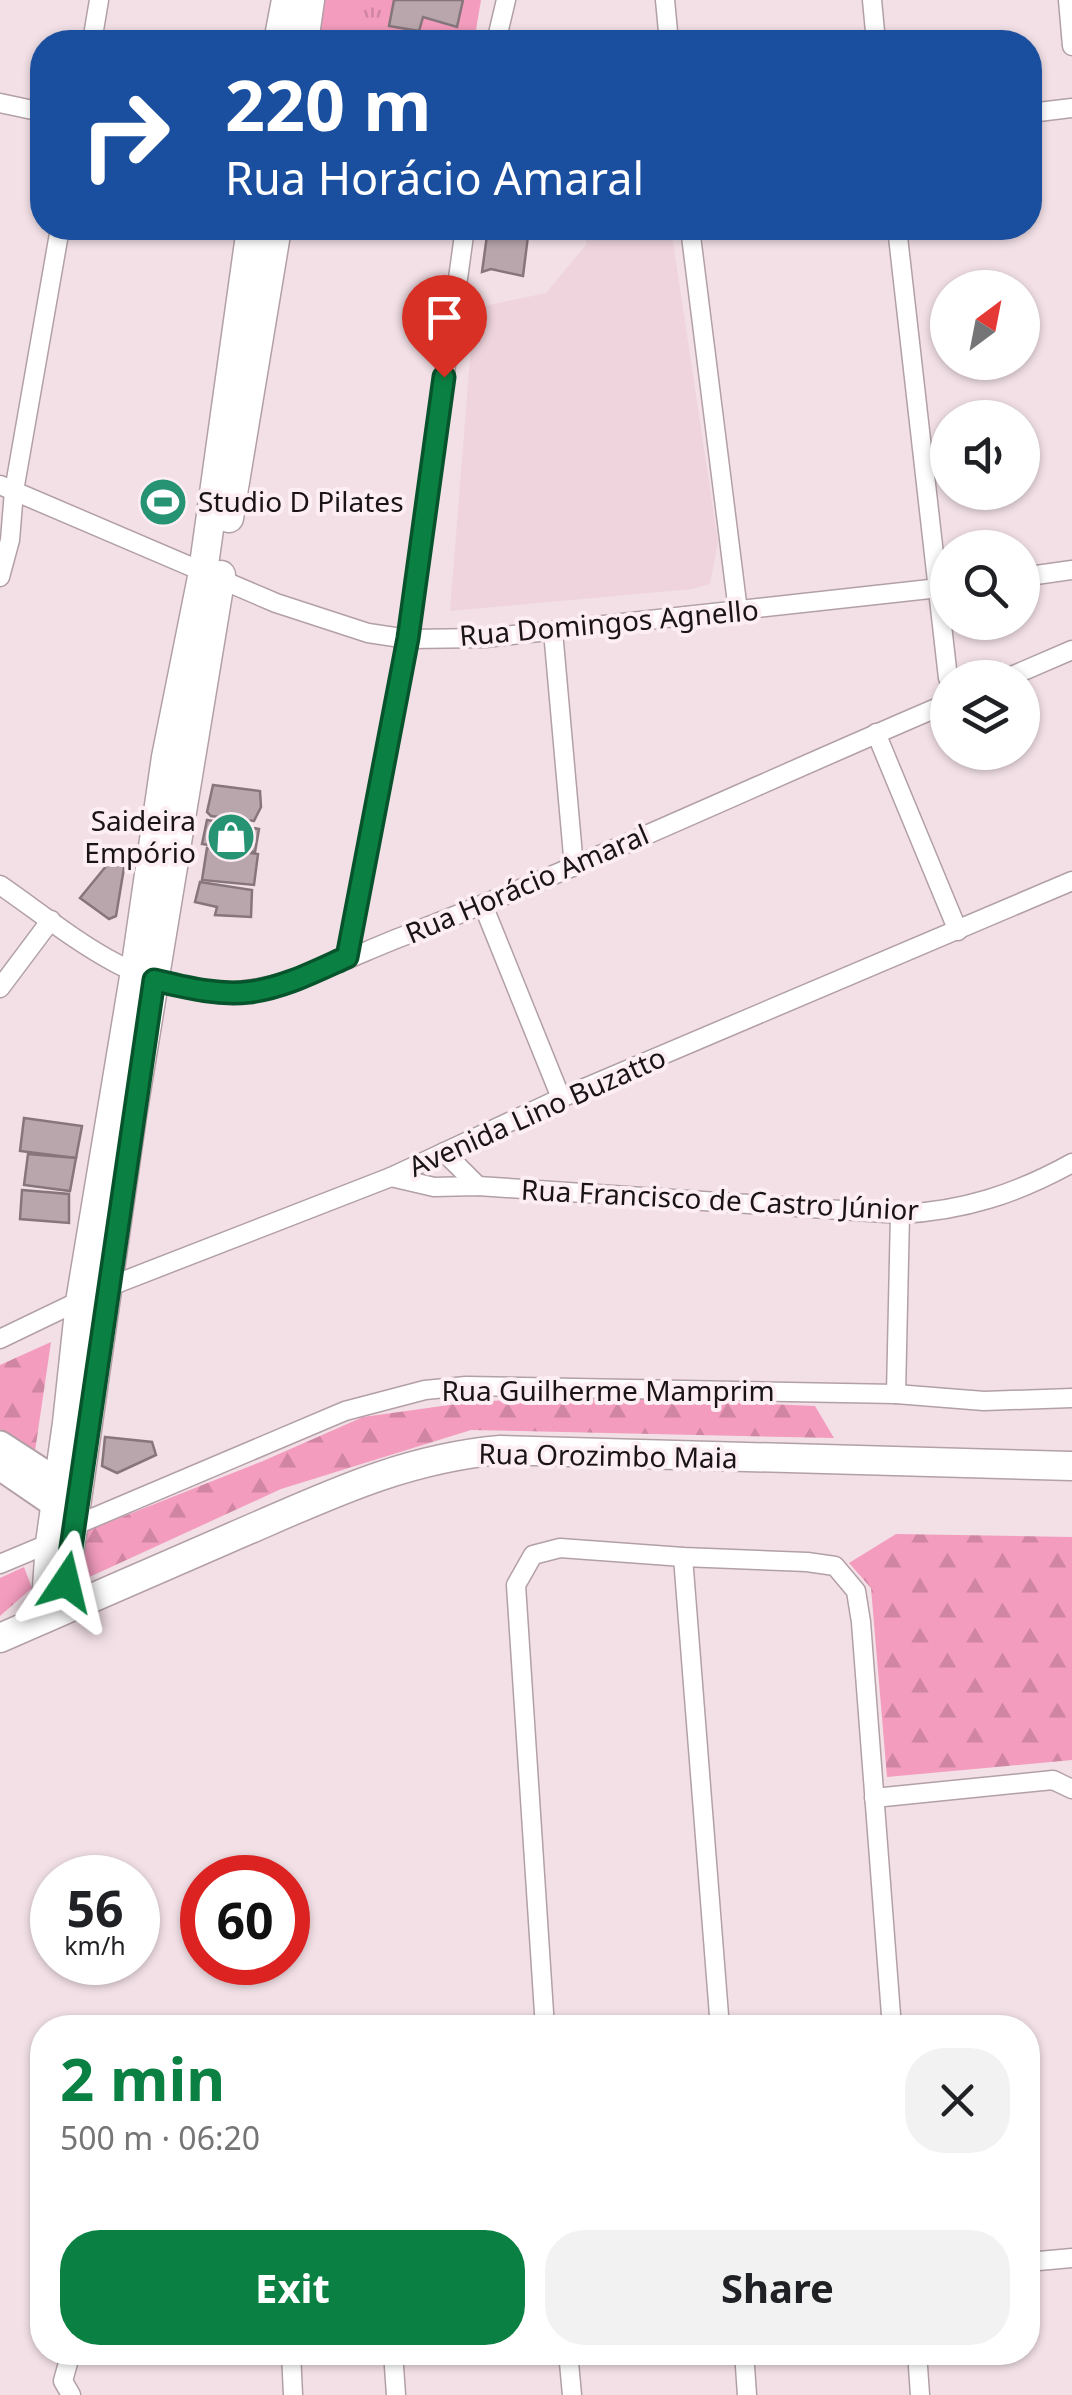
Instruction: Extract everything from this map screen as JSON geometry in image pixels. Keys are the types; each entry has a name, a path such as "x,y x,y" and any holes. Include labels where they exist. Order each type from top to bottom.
{"main road":[{"path":"280,30 286,0"},
{"path":"306,30 310,0"},
{"path":"212,575 250,240"},
{"path":"53,1615 108,1288 166,757 212,575 275,240"},
{"path":"53,1615 50,1543 69,1505 80,1302 144,976"},
{"path":"0,1444 69,1505"},
{"name":"Rua Orozimbo Maia","path":"0,1638 345,1488 453,1454 500,1450 1072,1466"},
{"path":"0,1467 69,1505"}],"street":[{"path":"94,30 99,0"},
{"path":"499,30 506,0"},
{"path":"665,0 669,30"},
{"path":"872,0 875,30"},
{"path":"1068,0 1072,46"},
{"path":"0,103 30,109"},
{"path":"1042,112 1072,108"},
{"path":"0,577 10,540 7,488 58,240"},
{"path":"347,957 408,638 464,240"},
{"path":"692,240 738,611"},
{"path":"899,240 936,530"},
{"name":"Rua Domingos Agnello","path":"7,488 276,602 368,633 408,638 484,638 930,590"},
{"path":"1040,574 1072,570"},
{"path":"553,631 574,867"},
{"path":"1040,664 1072,650"},
{"name":"Rua Horácio Amaral","path":"0,885 117,966 202,991 249,992 298,978 484,905 930,710"},
{"path":"876,733 958,931"},
{"name":"Avenida Lino Buzatto","path":"0,1339 108,1288 391,1177 562,1098 1072,881"},
{"path":"484,905 562,1098"},
{"path":"0,988 50,920"},
{"path":"444,1152 478,1186"},
{"name":"Rua Francisco de Castro Júnior","path":"391,1177 434,1187 478,1186 900,1214 941,1212 997,1199 1072,1163"},
{"path":"896,1394 900,1214"},
{"name":"Rua Guilherme Mamprim","path":"69,1505 345,1411 425,1390 466,1386 896,1394 984,1402 1072,1398"},
{"path":"0,1564 50,1543"},
{"path":"545,2015 516,1584 533,1555 560,1548 835,1566 856,1592 891,2015"},
{"path":"683,1557 719,2015"},
{"path":"874,1798 1053,1780 1072,1789"},
{"path":"1040,2261 1072,2258"},
{"path":"67,2365 63,2380 72,2395"},
{"path":"292,2365 294,2395"},
{"path":"394,2365 396,2395"},
{"path":"569,2365 572,2395"},
{"path":"745,2365 747,2395"},
{"path":"918,2365 920,2395"}],"shaded area":[{"path":"586,240 673,240 718,542 710,584 692,589 450,611 474,308 546,293 586,245"}],"green space":[{"path":"324,0 481,0 476,30 316,30"},
{"path":"51,1342 35,1451 0,1429 0,1365"},
{"path":"585,1396 815,1406 834,1438 471,1430 281,1489 85,1579 84,1532 363,1417 471,1402"},
{"path":"896,1534 1072,1537 1072,1760 887,1777 871,1588 849,1563"},
{"path":"24,1567 32,1588 0,1616 0,1578"}],"building":[{"path":"394,0 463,0 457,27 423,17 419,30 389,26"},
{"path":"486,240 528,240 523,276 491,269 482,272"},
{"path":"213,785 260,791 261,807 254,821 211,816 207,812"},
{"name":"Saideira Empório","path":"207,820 259,829 255,852 202,844"},
{"path":"207,848 258,854 254,885 202,880"},
{"path":"116,854 125,862 116,916 109,919 80,898"},
{"path":"200,882 252,890 251,917 215,915 217,907 195,902"},
{"path":"24,1118 82,1126 76,1158 20,1151"},
{"path":"28,1154 76,1158 70,1191 24,1185"},
{"path":"22,1190 69,1194 69,1223 20,1219"},
{"path":"105,1437 152,1442 156,1455 117,1473 102,1466"}],"place":[{"name":"Studio D Pilates","path":"163,502"},
{"name":"Saideira Empório","path":"231,837"}],"route":[{"path":"66,1582 154,980 202,991 249,992 298,978 347,957 408,638 444,377"}]}
